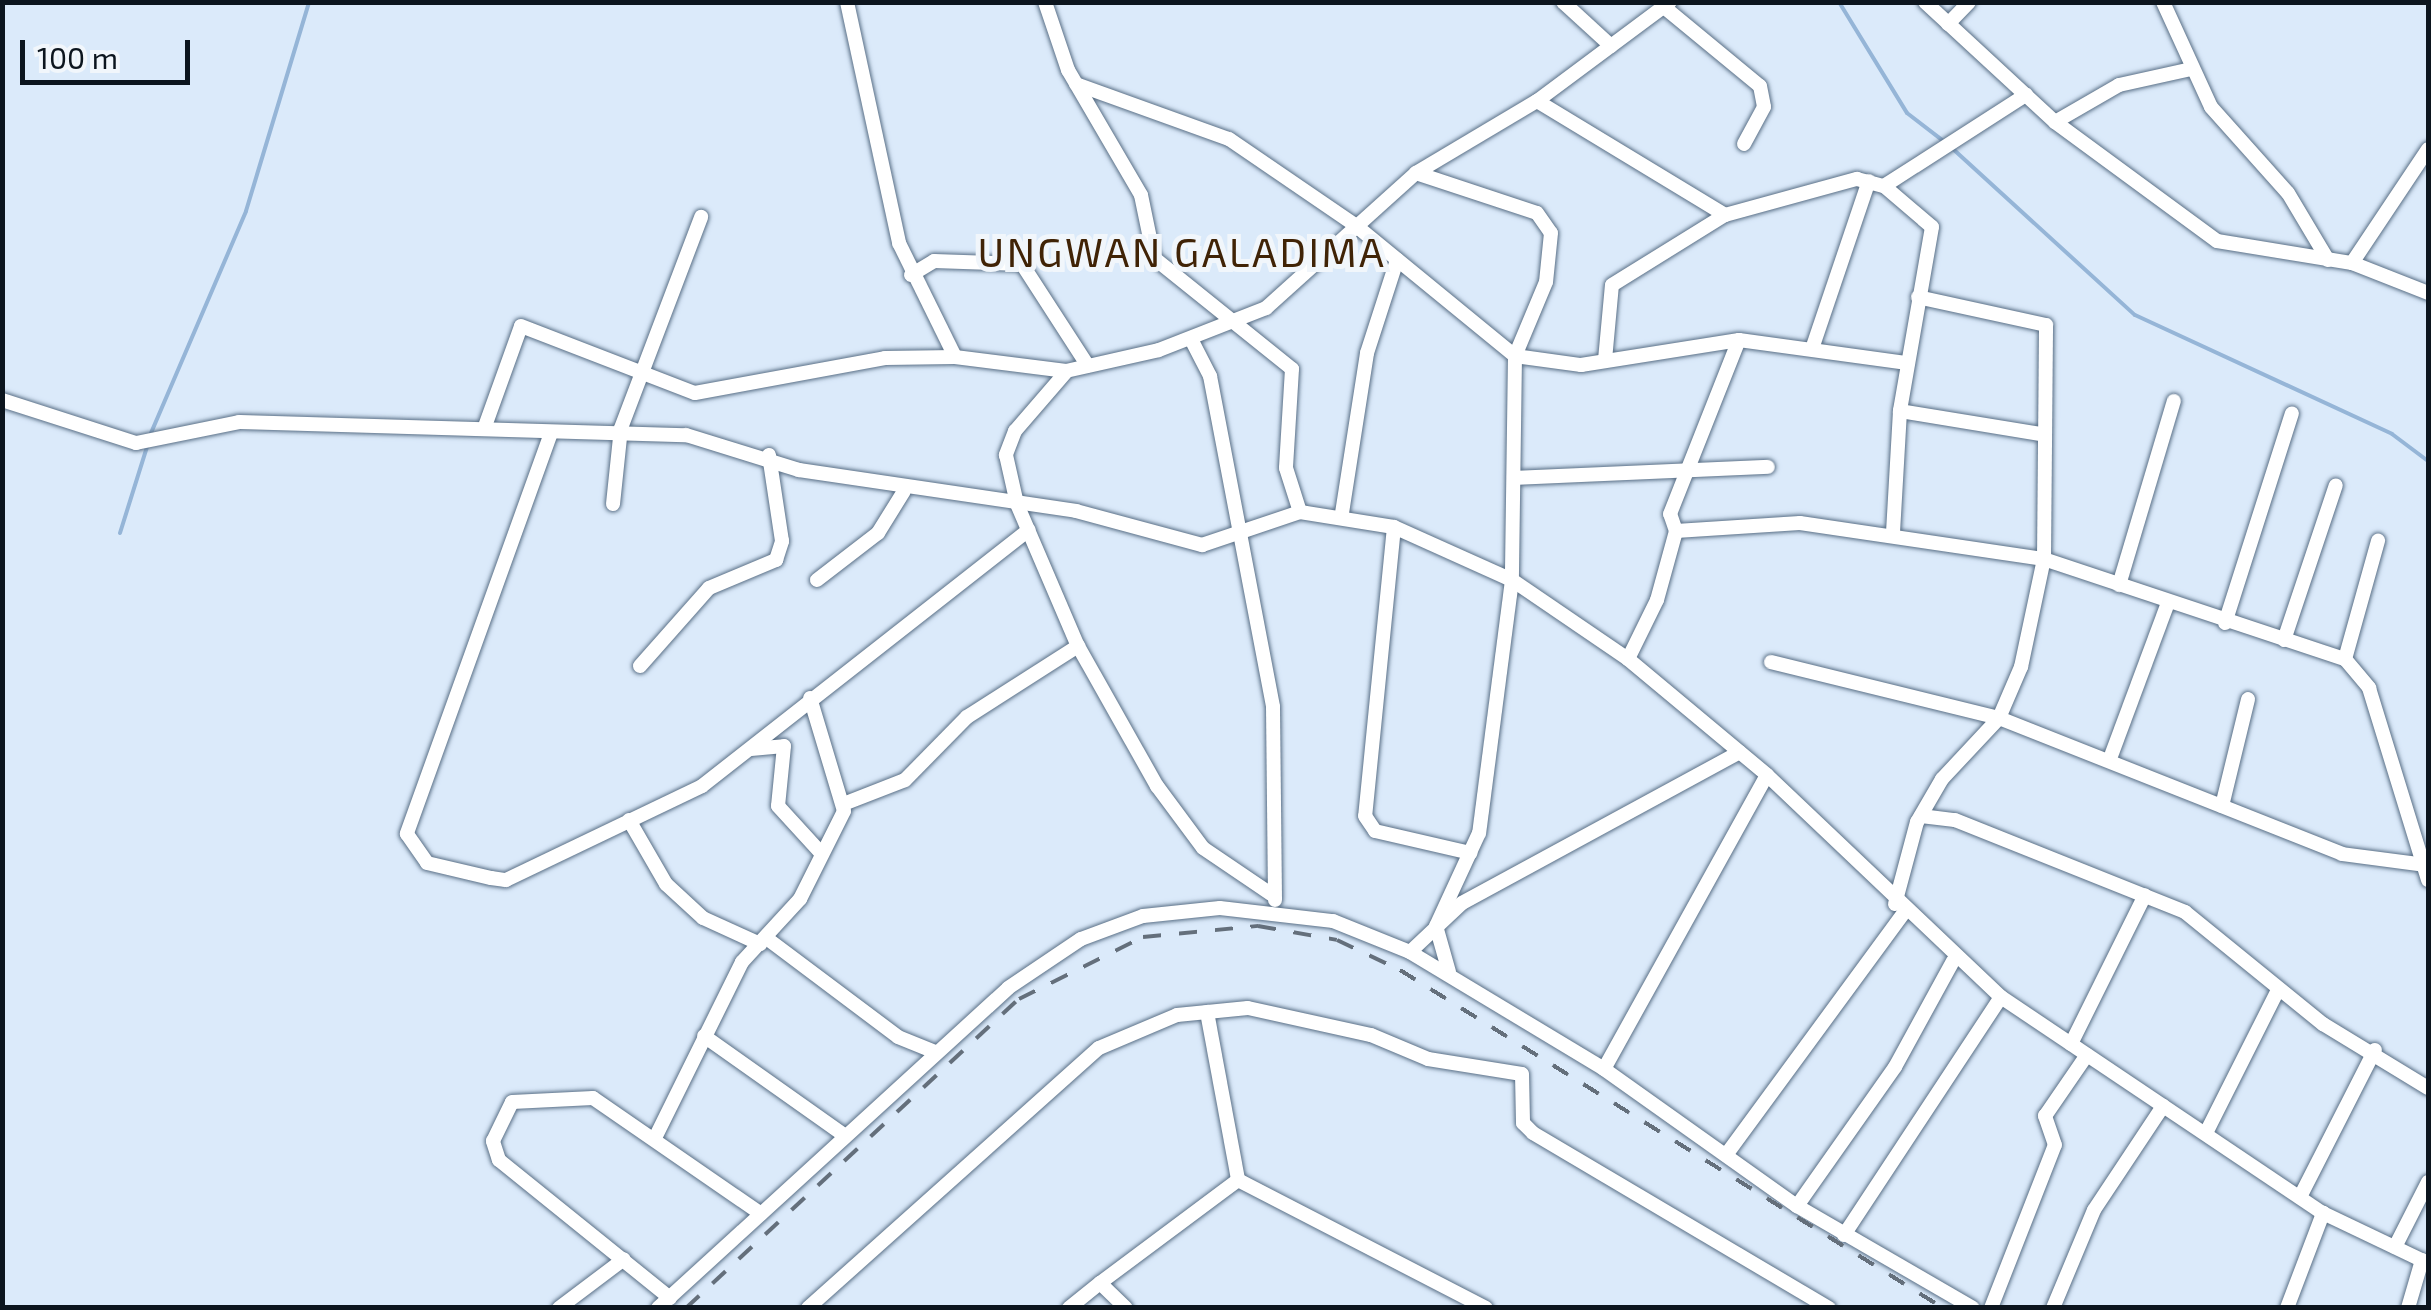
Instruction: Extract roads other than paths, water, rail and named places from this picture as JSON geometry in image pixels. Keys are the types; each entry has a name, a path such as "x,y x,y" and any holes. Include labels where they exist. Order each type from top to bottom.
{"street":[{"path":"847,2 911,275 955,357"},
{"path":"1046,2 1076,84 1141,195 1154,258 1242,322 1292,370 1286,468 1300,512"},
{"path":"1563,2 1611,46"},
{"path":"1925,2 2055,122 2217,241 2352,263 2428,293"},
{"path":"1948,24 1969,2"},
{"path":"2163,2 2191,69 2328,260"},
{"path":"484,430 521,326 639,378 694,393 886,358 955,357 1066,371 1242,322 1416,172 1537,102 1667,5 1760,86 1764,108 1744,144"},
{"path":"2055,122 2119,85 2191,69"},
{"path":"1076,84 1126,106 1188,117 1356,225 1515,356 1605,360 1739,340 1814,346 1908,363"},
{"path":"1884,186 2026,95"},
{"path":"1537,102 1725,214"},
{"path":"2352,263 2428,149"},
{"path":"1416,172 1546,220 1546,282 1515,356 1512,580 1470,853 1436,926 1448,972"},
{"path":"1814,346 1869,181"},
{"path":"1605,360 1612,285 1725,214 1869,181 1884,186 1932,228 1900,412 1893,531"},
{"path":"612,504 620,428 701,217"},
{"path":"911,275 954,260 1022,264 1088,366"},
{"path":"1342,513 1367,353 1397,260"},
{"path":"1726,1156 1900,908 1920,816 1999,718 2039,611 2044,559 2042,434 2046,325 1918,297"},
{"path":"1191,339 1210,376 1273,706 1272,894 1280,910"},
{"path":"1628,660 1676,531 1670,514 1739,340"},
{"path":"1066,371 1014,431 1006,455 1017,504 1078,646 1129,743 1203,848 1272,894"},
{"path":"2,400 140,443 239,422 551,433 620,428 769,455 904,491 1076,511 1160,541 1242,538 1300,512 1342,513 1394,527 1512,580 1628,660 1767,775 1953,961 2001,997 2323,1213 2425,1262 2408,1308"},
{"path":"2118,586 2174,401"},
{"path":"1900,412 2042,434"},
{"path":"2225,623 2292,414"},
{"path":"551,433 407,838 427,862 506,880 702,786 1029,530"},
{"path":"640,666 709,588 776,560 782,541 769,455"},
{"path":"1514,478 1687,466 1768,467"},
{"path":"2284,640 2336,485"},
{"path":"817,580 878,533 904,491"},
{"path":"1676,531 1800,523 1893,531 2044,559 2225,623 2345,660 2370,688 2427,873 2342,854 2111,756 1999,718 1771,662"},
{"path":"1394,527 1365,816 1375,832 1470,853"},
{"path":"2345,660 2378,541"},
{"path":"2111,756 2168,603"},
{"path":"846,802 904,780 967,717 1078,646"},
{"path":"656,1136 704,1036 822,854 846,802 810,698"},
{"path":"2222,806 2248,699"},
{"path":"747,750 784,746 778,806 822,854"},
{"path":"1410,952 1462,903 1740,752"},
{"path":"1604,1070 1767,775"},
{"path":"1920,816 1955,820 2145,895 2217,932 2278,990 2428,1088"},
{"path":"628,820 666,884 703,918 764,942 898,1036 933,1050"},
{"path":"2071,1044 2145,895"},
{"path":"761,1214 656,1136 593,1098 512,1102 493,1142 499,1160 624,1260 664,1303 761,1214 933,1050 1081,939 1144,916 1280,910 1410,952 1448,972 1604,1070 1796,1206 1973,1308"},
{"path":"1796,1206 1895,1066 1953,961"},
{"path":"2206,1133 2278,990"},
{"path":"1844,1236 2001,997"},
{"path":"1206,1012 1238,1180"},
{"path":"808,1308 1100,1048 1206,1012 1299,1016 1428,1059 1522,1074 1523,1122 1532,1134 1829,1308"},
{"path":"704,1036 844,1135"},
{"path":"2300,1197 2375,1050"},
{"path":"1992,1308 2055,1145 2045,1116 2088,1055"},
{"path":"2054,1308 2109,1183 2163,1106"},
{"path":"1069,1308 1238,1180"},
{"path":"1238,1180 1486,1308"},
{"path":"2394,1247 2428,1182"},
{"path":"2287,1308 2323,1213"},
{"path":"559,1308 624,1260"},
{"path":"1100,1283 1126,1308"}],"waterway":[{"path":"151,433 246,211 309,2"},
{"path":"1839,2 1907,113 1946,143"},
{"path":"1953,149 2135,315 2392,434 2428,461"},
{"path":"120,533 147,447"}],"railway":[{"path":"686,1308 1019,999 1143,937 1258,926 1337,940 1400,970 1943,1308"}],"district":[{"name":"UNGWAN GALADIMA","path":"1182,251"}]}
